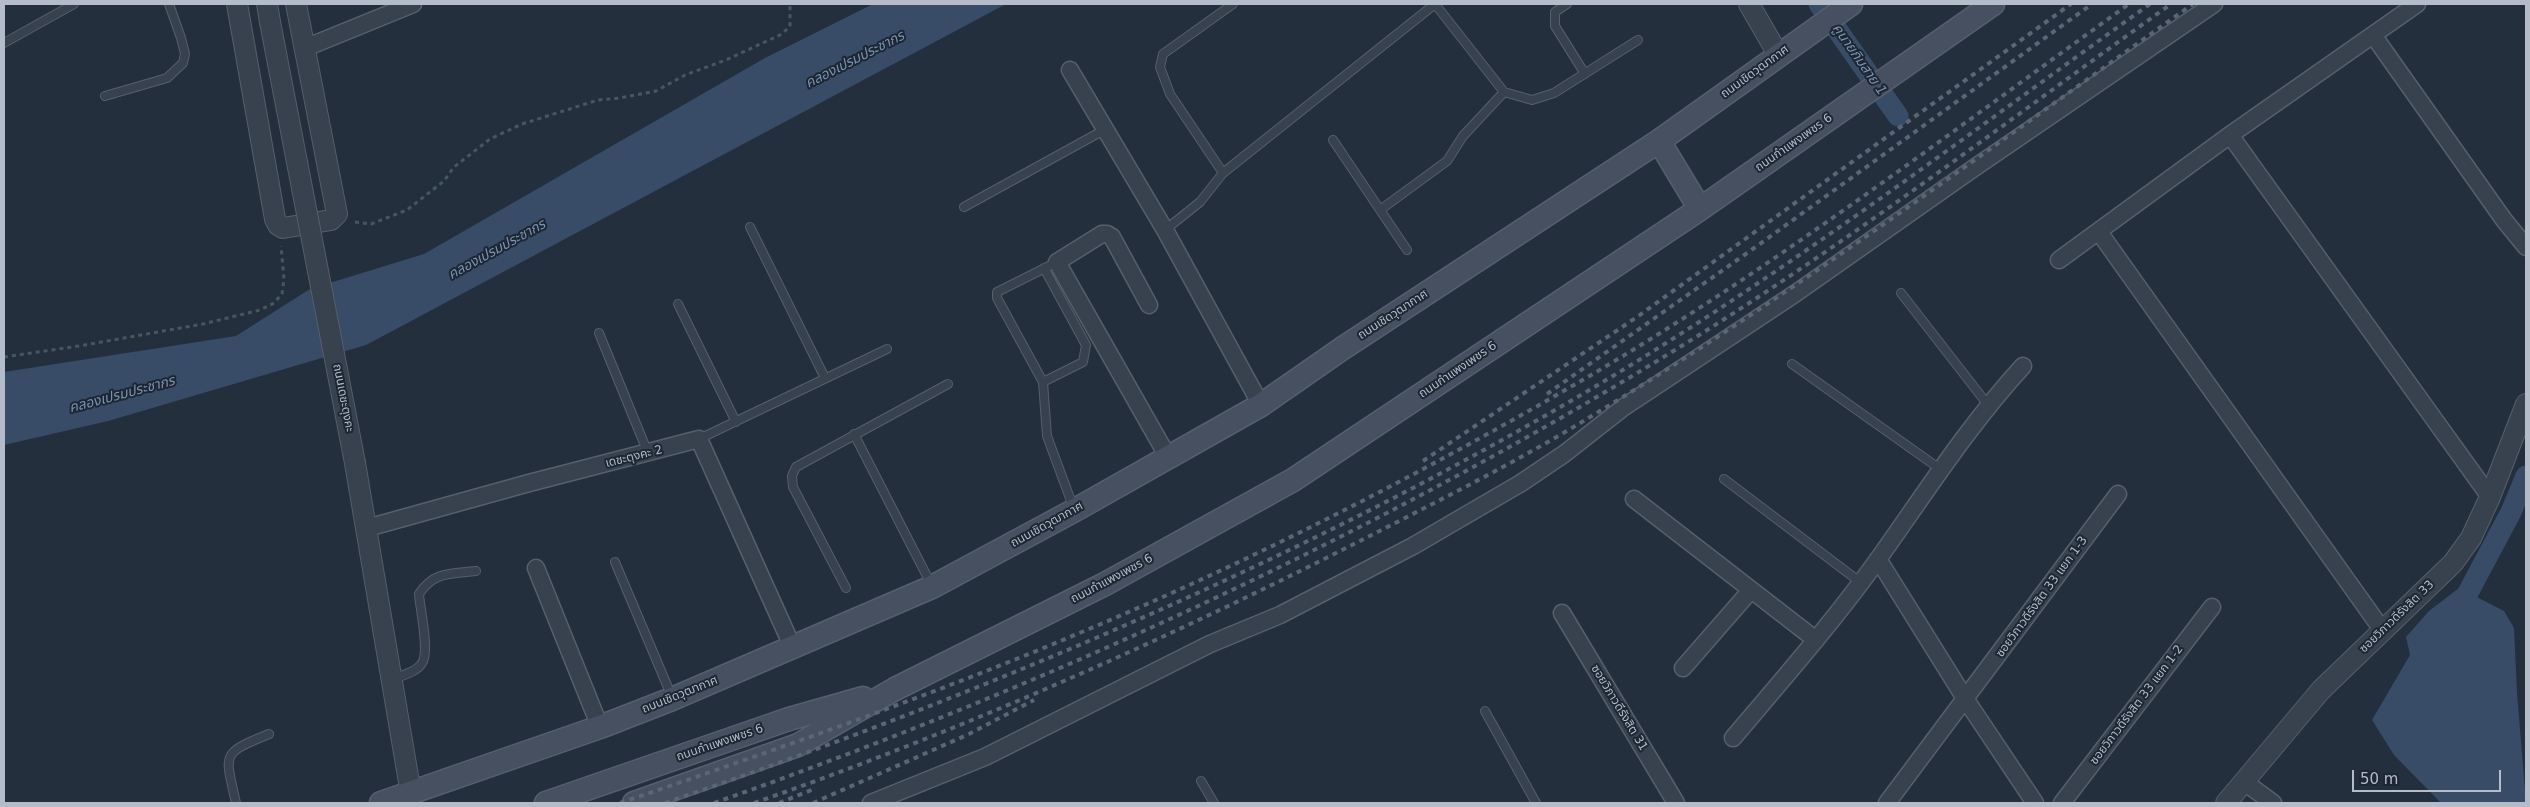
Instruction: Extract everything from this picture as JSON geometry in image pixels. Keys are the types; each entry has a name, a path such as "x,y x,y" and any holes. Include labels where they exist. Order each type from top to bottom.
{"main road":[{"name":"ถนนกำแพงเพชร 6","path":"634,803 798,745 895,689 1105,584 1293,480 1700,208 1993,4"},
{"name":"ถนนเชิดวุฒากาศ","path":"381,803 600,727 793,648 932,587 1075,510 1261,405 1351,342 1659,141 1848,6"},
{"path":"1659,141 1700,208"},
{"name":"ถนนกำแพงเพชร 6","path":"546,803 789,719 895,689"}],"street":[{"path":"237,4 278,225 284,228 332,220 337,214 296,4"},
{"path":"305,48 413,4"},
{"path":"1749,4 1778,56"},
{"path":"871,803 985,757 1210,644 1280,615 1413,546 1528,478 1564,454 1624,407 1796,293 1974,168 2214,4"},
{"path":"2059,260 2230,135 2417,4"},
{"name":"ถนนเดชะตุงคะ","path":"268,13 367,528 411,794"},
{"path":"2373,35 2504,220 2526,247"},
{"path":"1070,70 1165,230 1261,405"},
{"path":"2230,135 2490,497"},
{"path":"2099,232 2335,567 2383,630"},
{"path":"1148,305 1112,237 1107,234 1102,234 1050,265 1168,457"},
{"path":"1733,738 1816,640 1878,559 1940,469 1988,404 2023,366"},
{"name":"ซอยวิภาวดีรังสิต 33","path":"2226,803 2321,690 2453,563 2471,538 2490,497 2526,404"},
{"path":"699,439 793,648"},
{"name":"เดชะตุงคะ 2","path":"367,528 529,483 699,439"},
{"name":"ซอยวิภาวดีรังสิต 33 แยก 1-3","path":"1887,803 1966,700 2118,494"},
{"path":"1634,499 1816,640"},
{"path":"1878,559 1966,700 2035,803"},
{"path":"536,568 600,727"},
{"path":"1683,668 1751,590"},
{"name":"ซอยวิภาวดีรังสิต 33 แยก 1-2","path":"2062,803 2212,607"},
{"name":"ซอยวิภาวดีรังสิต 31","path":"1562,613 1676,803"},
{"path":"2244,780 2273,803"}],"lane":[{"path":"4,43 74,4"},
{"path":"104,96 167,78 183,63 185,54 169,4"},
{"path":"1223,173 1170,94 1160,68 1163,54 1233,4"},
{"path":"1165,230 1200,202 1223,173 1435,4 1504,92 1532,100 1554,93 1638,40"},
{"path":"1567,4 1556,12 1555,26 1585,74"},
{"path":"1380,210 1447,161 1463,136 1504,92"},
{"path":"964,207 1104,130"},
{"path":"1333,140 1407,250"},
{"path":"750,226 825,378"},
{"path":"1043,382 1083,362 1086,345 1050,265 997,292 997,298 1043,382 1047,436 1075,510"},
{"path":"1901,293 1988,404"},
{"path":"678,304 736,422"},
{"path":"599,333 648,453"},
{"name":"เดชะตุงคะ 2","path":"699,439 887,349"},
{"path":"1792,364 1940,469"},
{"path":"846,588 792,487 792,476 796,467 948,384"},
{"path":"854,434 932,587"},
{"path":"1724,479 1860,582"},
{"path":"615,562 672,699"},
{"path":"392,679 408,673 422,664 426,652 418,594 425,584 438,576 476,571"},
{"path":"1485,711 1536,803"},
{"path":"236,803 228,768 229,756 237,747 269,734"},
{"path":"1201,782 1214,803"}],"path":[{"path":"337,214 349,222 371,224 407,210 444,181 454,167 490,140 522,124 590,102 656,91 686,75 726,60 782,34 790,26 790,4"},
{"path":"4,356 79,346 203,324 260,310 274,303 282,294 284,271 278,225"}],"water":[{"name":"คลองเปรมประชากร","path":"873,4 1006,4 366,345 108,421 4,445 4,372 236,336 310,289 424,254 765,58"},
{"path":"2459,588 2504,611 2514,628 2526,803 2441,803 2394,755 2372,720 2410,655 2406,637 2429,611"}],"waterway":[{"name":"คูนายกิมสาย 1","path":"1819,4 1898,116"},
{"path":"2455,617 2511,512 2526,476"}],"railway":[{"path":"1423,461 1637,317 2071,4"},
{"path":"1547,394 1757,246 2092,4"},
{"path":"620,803 856,720 1031,653 1211,575 1391,486 1567,389 1712,300 1853,204 2129,4"},
{"path":"665,803 899,718 1129,624 1355,518 1465,460 1574,399 1722,307 1866,208 2150,4"},
{"path":"714,803 843,756 970,706 1097,652 1222,595 1345,534 1467,470 1587,403 1704,332 1823,254 2171,4"},
{"path":"754,803 908,746 1134,650 1283,580 1533,450 1668,369 1820,268 2193,4"},
{"path":"813,803 967,735 1034,700"},
{"path":"779,803 814,789"}]}
